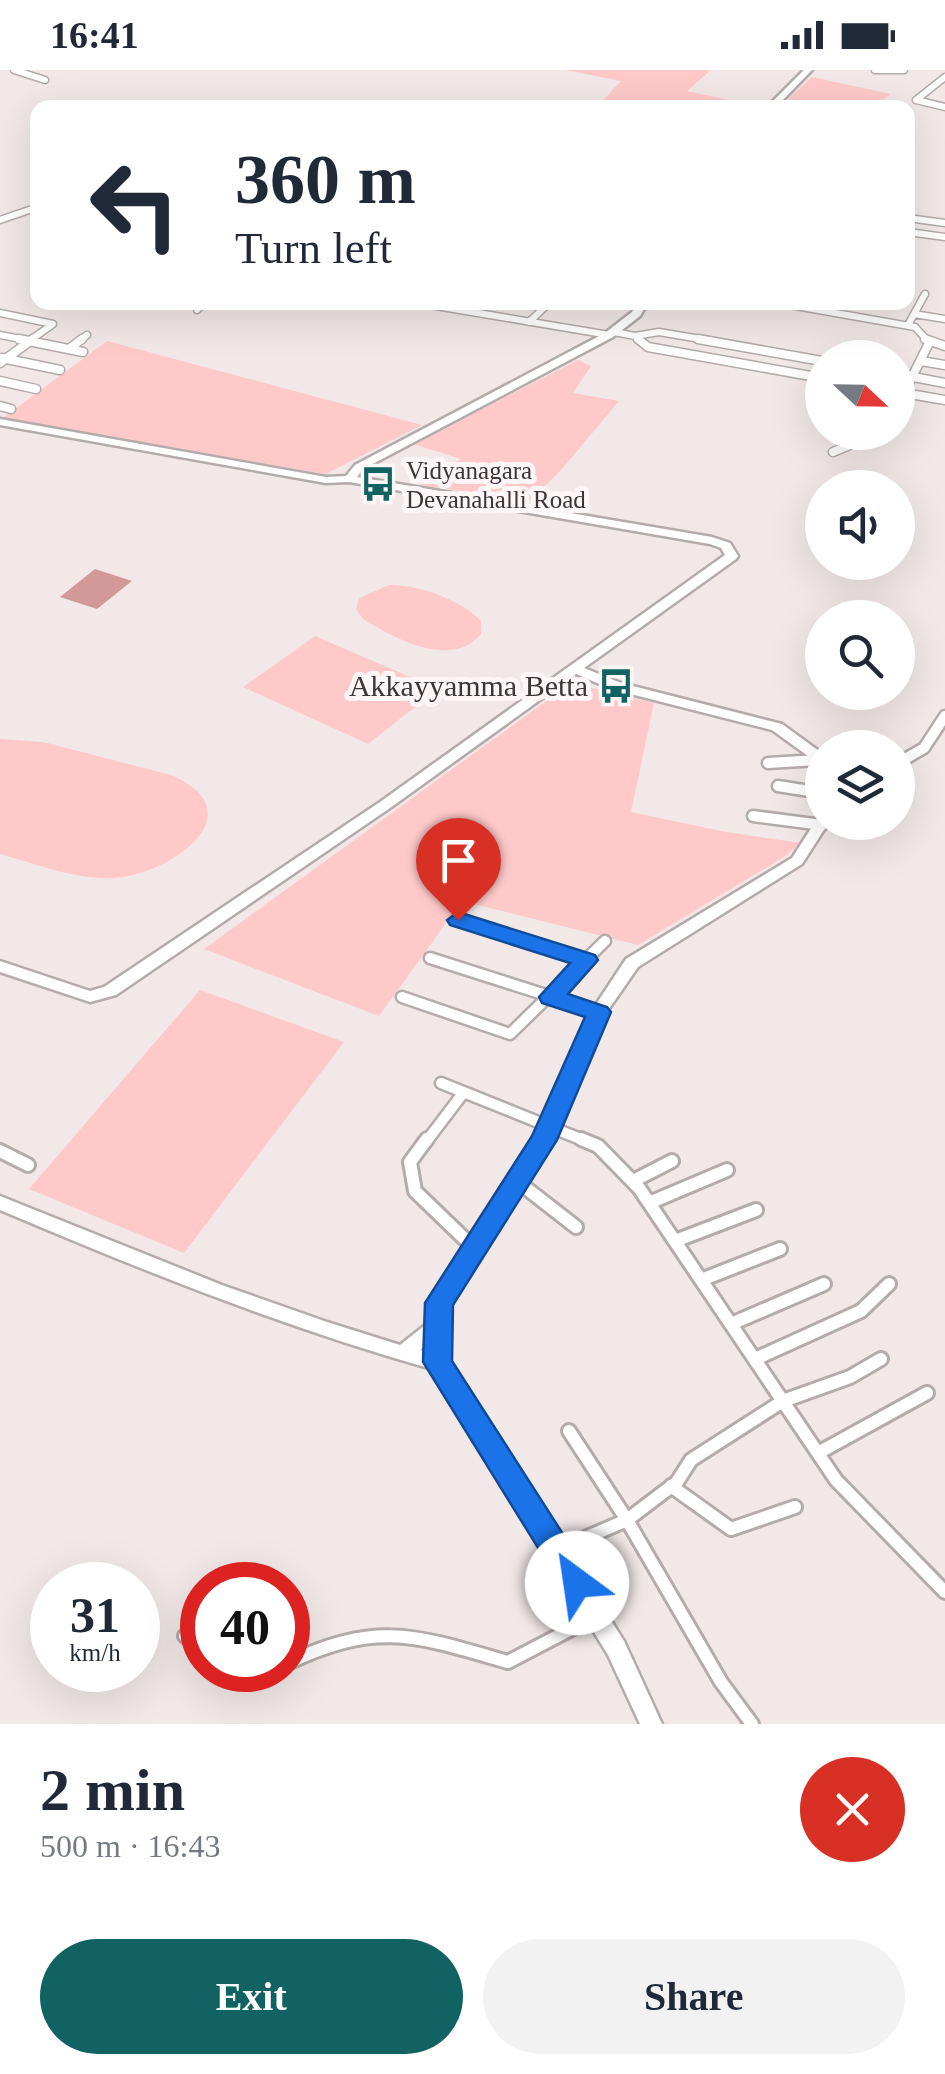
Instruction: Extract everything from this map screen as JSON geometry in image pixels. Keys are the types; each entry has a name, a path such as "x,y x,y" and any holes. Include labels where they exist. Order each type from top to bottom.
{"main road":[{"path":"778,100 808,70"},
{"path":"349,479 360,467 612,334 635,310"},
{"path":"0,422 726,546 732,556 385,805 110,991 90,997 0,966"},
{"path":"575,670 616,686 777,727 805,751"},
{"path":"652,1724 616,1648 438,1362 439,1303 517,1182 550,1124 599,1012 632,964 797,861 811,840"},
{"path":"0,1203 132,1258 402,1354 438,1362"},
{"path":"402,1354 438,1326"}],"street":[{"path":"14,70 45,80"},
{"path":"875,70 904,70"},
{"path":"943,76 916,100 944,106"},
{"path":"0,216 30,206"},
{"path":"915,219 945,223"},
{"path":"915,233 945,237"},
{"path":"908,325 925,294"},
{"path":"459,310 612,334 659,332 805,358"},
{"path":"529,322 542,310"},
{"path":"821,310 915,327 929,343 945,346"},
{"path":"0,313 53,324 2,360"},
{"path":"914,314 945,319"},
{"path":"0,335 83,352"},
{"path":"69,349 87,335"},
{"path":"635,336 648,347 805,375"},
{"path":"915,372 929,343"},
{"path":"2,360 60,370"},
{"path":"921,361 945,365"},
{"path":"915,378 945,383"},
{"path":"0,381 36,389"},
{"path":"915,395 945,400"},
{"path":"0,406 11,409"},
{"path":"833,452 838,450"},
{"path":"915,755 945,716"},
{"path":"768,763 805,764"},
{"path":"778,786 805,790"},
{"path":"753,816 805,822"},
{"path":"458,920 586,960"},
{"path":"402,996 510,1034 605,941"},
{"path":"430,958 599,1012"},
{"path":"442,1083 598,1146 633,1181 836,1480 945,1592"},
{"path":"464,1092 432,1128 410,1162 415,1190 474,1248"},
{"path":"3,1157 28,1166"},
{"path":"633,1181 672,1161"},
{"path":"649,1203 727,1170"},
{"path":"517,1182 576,1226"},
{"path":"675,1241 756,1210"},
{"path":"702,1280 780,1249"},
{"path":"731,1324 824,1284"},
{"path":"754,1359 862,1311 888,1284"},
{"path":"557,1550 627,1520 671,1486 691,1460 783,1401 850,1376 881,1359"},
{"path":"818,1454 927,1393"},
{"path":"569,1431 627,1520 720,1682 752,1724"},
{"path":"671,1486 731,1530 795,1508"},
{"path":"310,1651 370,1632 400,1633 508,1662 596,1616"}],"shaded area":[{"path":"565,70 711,70 687,91 728,100 603,100 621,81"},
{"path":"812,77 891,94 883,100 787,100"},
{"path":"107,341 422,425 326,474 0,420"},
{"path":"578,360 591,366 573,393 619,401 529,502 420,485 461,459 413,444"},
{"path":"95,569 132,581 97,609 60,597"},
{"path":"389,585 413,587 451,600 481,621 481,634 454,650 439,650 406,642 363,619 356,609 359,598"},
{"path":"315,636 438,689 368,744 243,687"},
{"path":"571,683 654,703 631,812 801,843 638,945 462,901 379,1016 204,949"},
{"path":"0,739 43,742 171,775 196,790 207,807 206,823 196,840 179,854 158,866 114,878 71,874 0,854"},
{"path":"200,990 344,1042 184,1253 29,1189"}],"place":[{"name":"Vidyanagara Devanahalli Road","path":"378,484"},
{"name":"Akkayyamma Betta","path":"616,686"}],"route":[{"path":"458,920 586,960 551,997 599,1012 544,1140 439,1303 438,1362 577,1583"}]}
